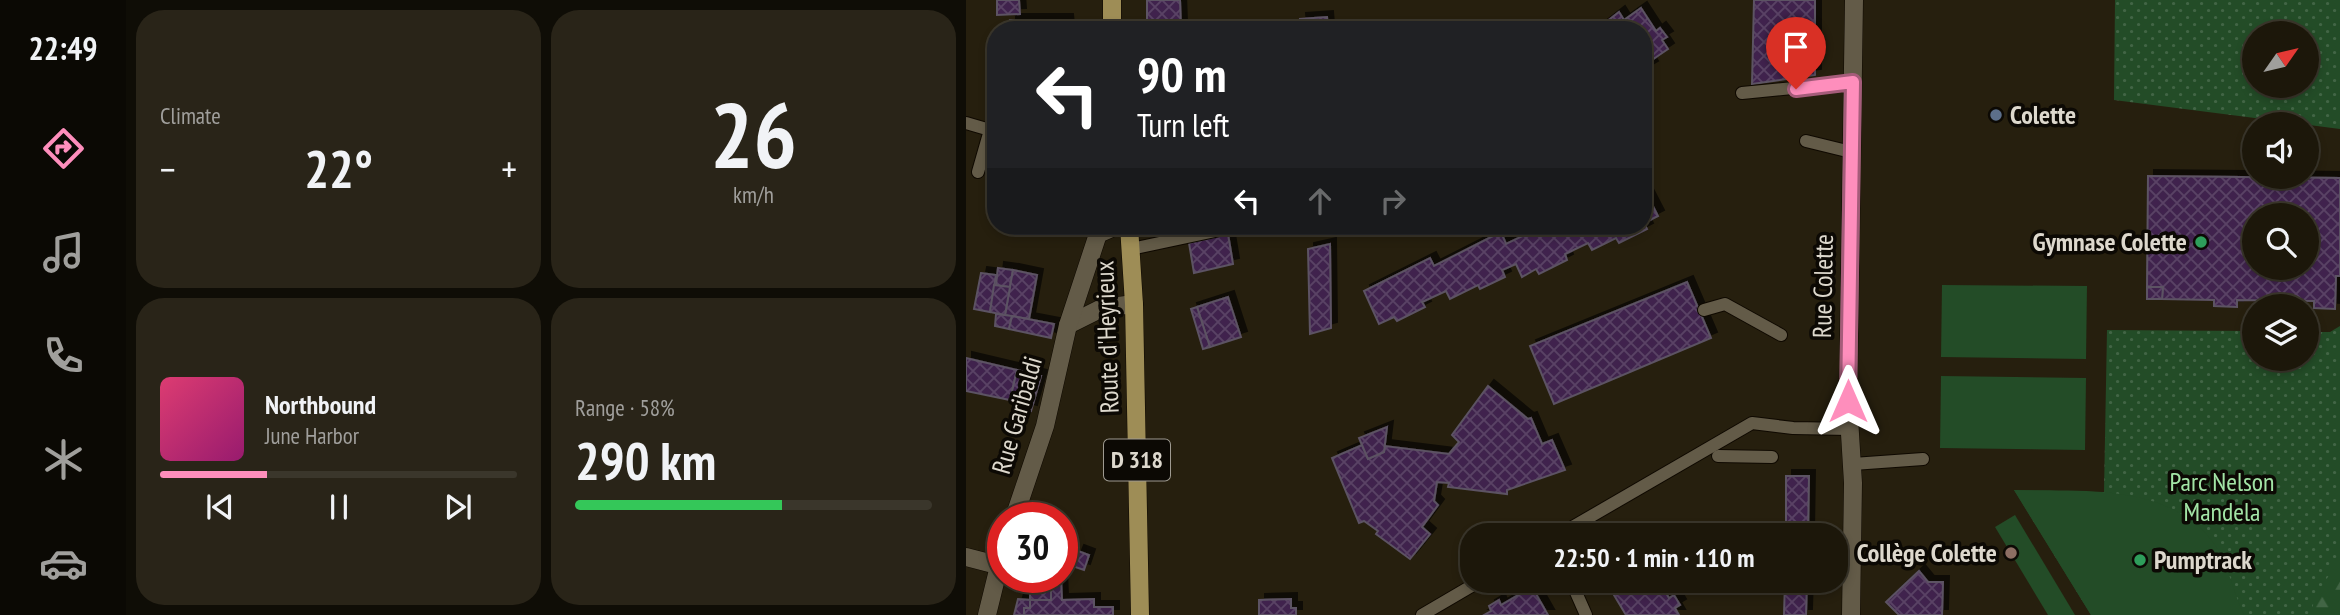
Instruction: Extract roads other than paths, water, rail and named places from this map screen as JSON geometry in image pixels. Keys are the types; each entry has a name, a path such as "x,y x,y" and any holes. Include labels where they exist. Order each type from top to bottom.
{"main road":[{"path":"1112,0 1112,21"},
{"name":"Route d'Heyrieux","path":"1130,235 1134,304 1140,615"}],"street":[{"name":"Rue Colette","path":"1852,615 1853,464 1850,429 1854,0"},
{"name":"Rue Garibaldi","path":"1019,502 1045,426 1068,325 1098,235"},
{"path":"1068,325 1102,308 1134,304"},
{"path":"966,557 987,557"},
{"path":"987,615 992,593"}],"lane":[{"path":"1742,93 1853,82"},
{"path":"966,123 987,129"},
{"path":"978,172 987,140"},
{"path":"1806,141 1851,152"},
{"path":"1131,249 1197,235"},
{"path":"1704,310 1725,304 1781,335"},
{"path":"1580,523 1752,423 1793,428 1850,429"},
{"path":"1718,456 1772,457"},
{"path":"1853,464 1923,459"},
{"path":"1422,615 1460,593"},
{"path":"1576,593 1586,615"}],"place":[{"name":"Colette","path":"1996,115"},
{"name":"Gymnase Colette","path":"2201,242"},
{"name":"Collège Colette","path":"2011,553"},
{"name":"Pumptrack","path":"2140,560"}],"park label":[{"name":"Parc Nelson Mandela","path":"2222,497"}]}
